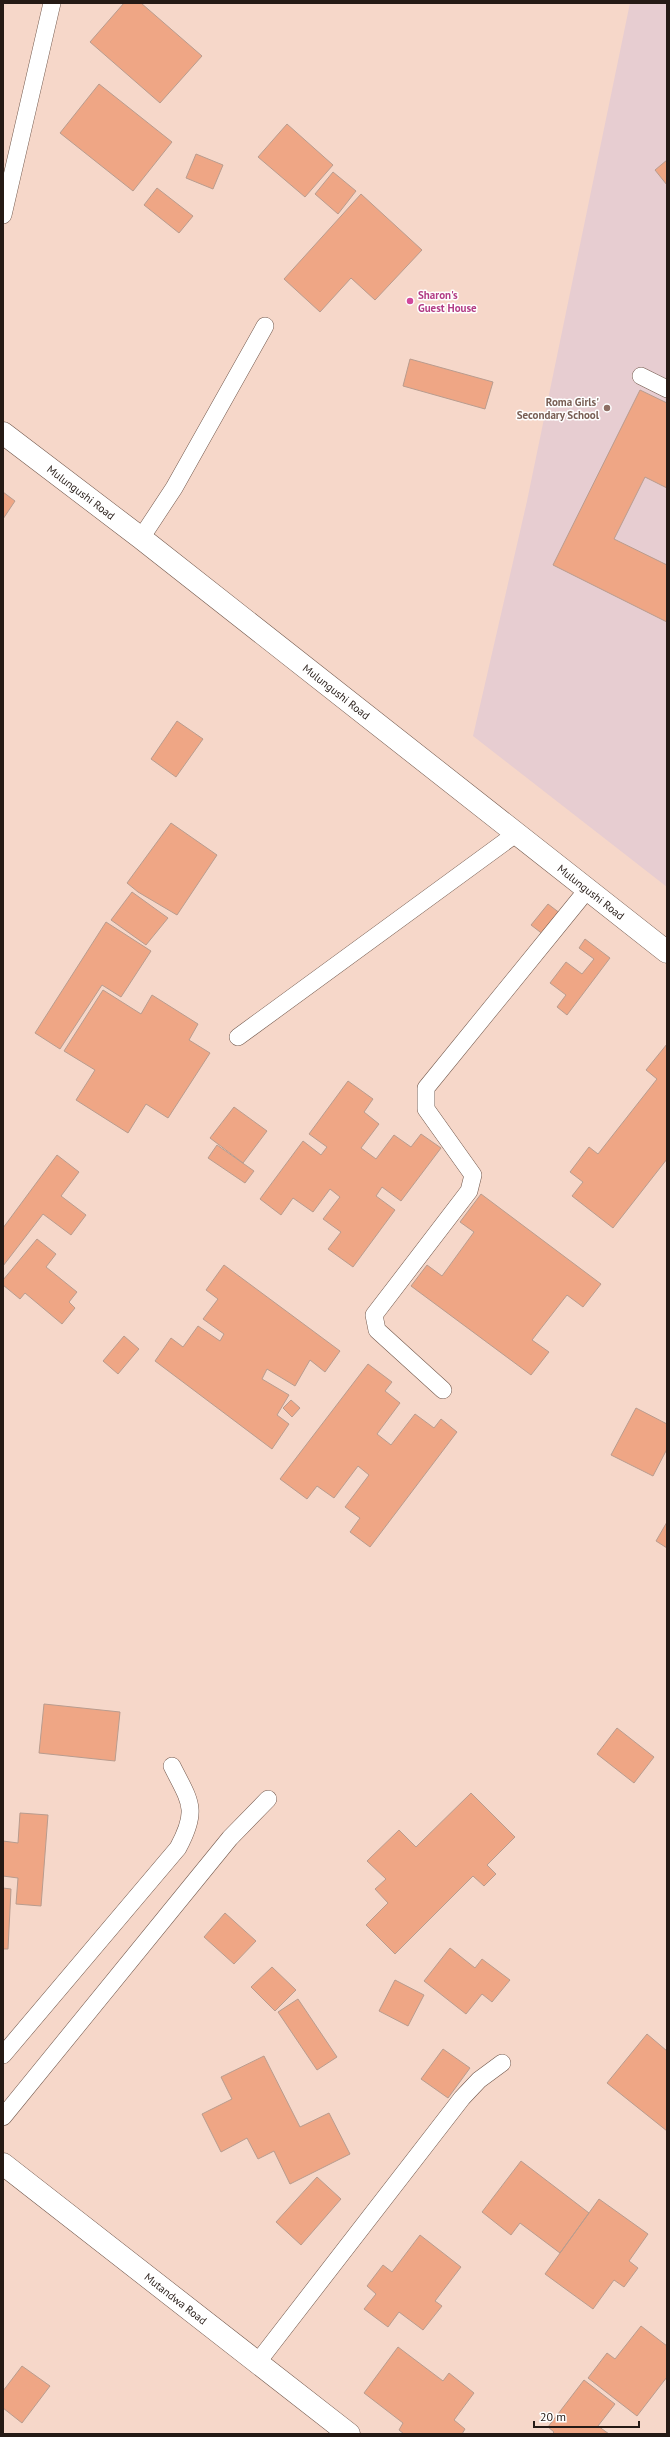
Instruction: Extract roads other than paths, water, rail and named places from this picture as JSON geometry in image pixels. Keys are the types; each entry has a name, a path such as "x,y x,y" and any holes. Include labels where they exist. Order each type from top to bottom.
{"street":[{"name":"Mulungushi Road","path":"3,433 141,538 667,952"},
{"name":"Mutandwa Road","path":"3,2164 256,2363 349,2434"}],"lane":[{"path":"3,215 52,3"},
{"path":"141,538 174,488 265,326"},
{"path":"642,376 667,389"},
{"path":"238,1037 517,833"},
{"path":"443,1390 377,1330 374,1315 469,1191 473,1174 426,1109 426,1088 587,890"},
{"path":"3,2055 178,1848 189,1828 191,1804 172,1766"},
{"path":"3,2117 230,1838 268,1799"},
{"path":"256,2363 462,2098 479,2080 502,2063"}],"place":[{"name":"Sharon's Guest House","path":"410,301"},
{"name":"Roma Girls' Secondary School","path":"607,408"}]}
